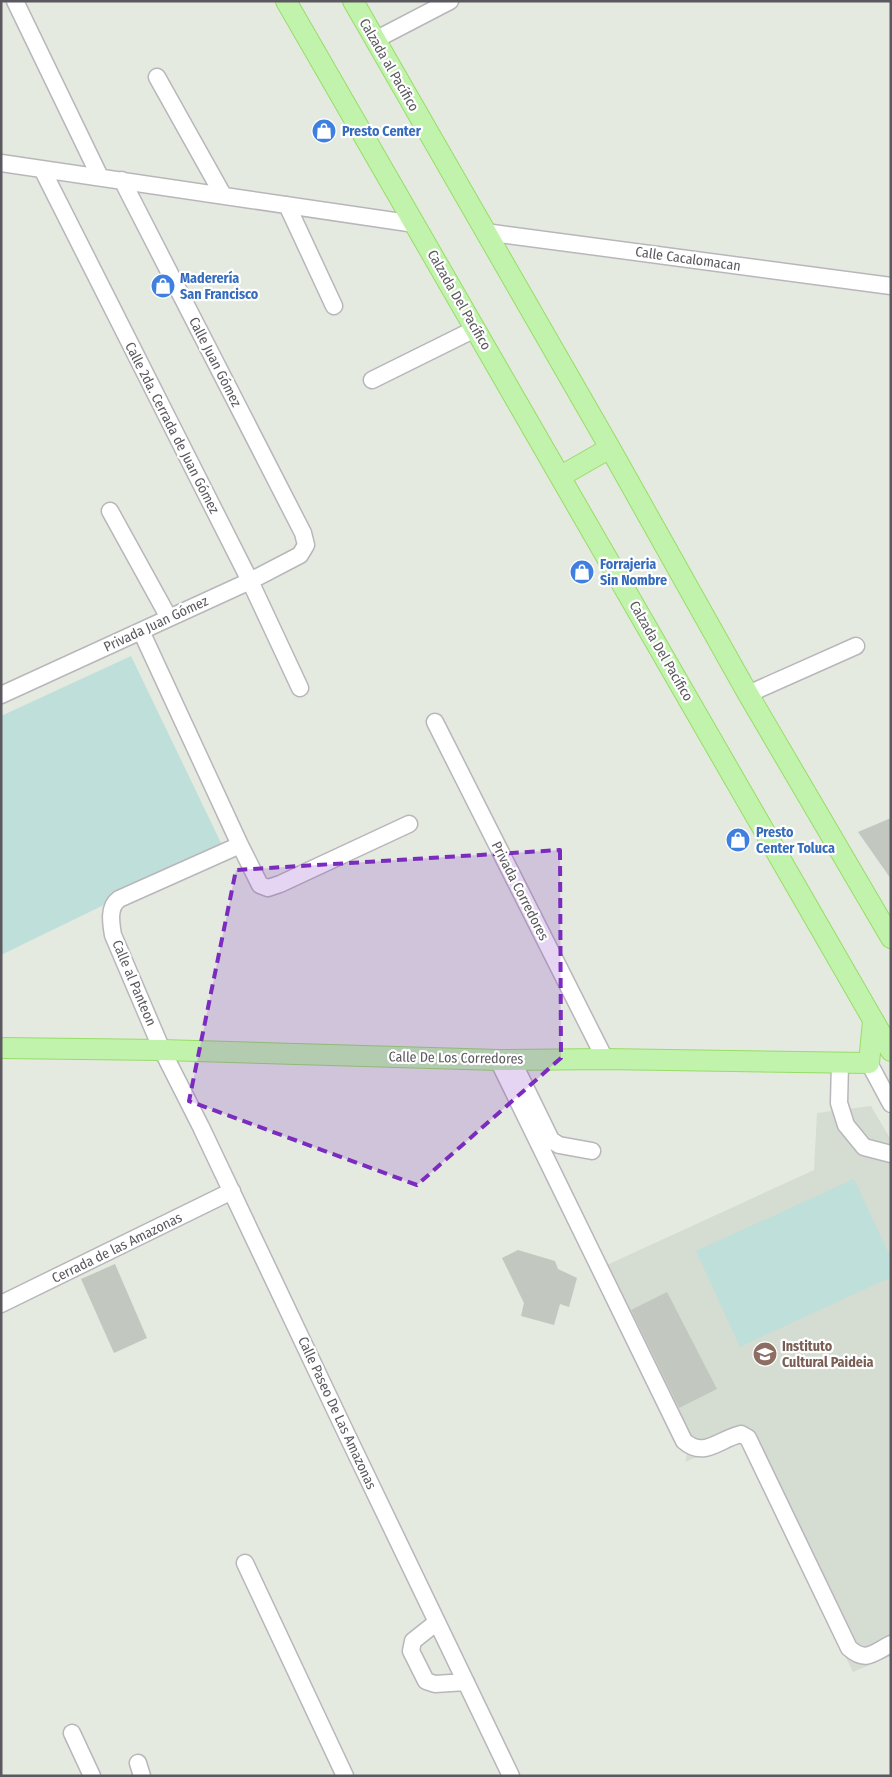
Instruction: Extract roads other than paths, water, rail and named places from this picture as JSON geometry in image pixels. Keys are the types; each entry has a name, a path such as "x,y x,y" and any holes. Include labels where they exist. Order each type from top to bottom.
{"main road":[{"path":"286,1 416,224"},
{"name":"Calzada al Pacífico","path":"353,1 485,232"},
{"name":"Calzada Del Pacífico","path":"416,224 891,1051"},
{"path":"485,232 610,448 748,694 891,938"},
{"path":"560,476 610,448"},
{"path":"869,1063 873,1021"},
{"name":"Calle De Los Corredores","path":"1,1048 162,1050 505,1060 605,1059 869,1063"}],"street":[{"path":"15,1 100,177"},
{"path":"375,40 450,1"},
{"path":"157,77 223,194"},
{"path":"1,163 223,194 416,224"},
{"name":"Calle 2da. Cerrada de Juan Gómez","path":"42,169 250,581 300,688"},
{"name":"Calle Juan Gómez","path":"122,180 303,533 306,545"},
{"path":"286,205 334,306"},
{"name":"Calle Cacalomacan","path":"485,232 891,286"},
{"path":"372,380 475,329"},
{"path":"110,511 170,618"},
{"name":"Privada Juan Gómez","path":"1,696 250,581 300,555 306,545"},
{"path":"141,631 258,882 268,888 280,884 409,824"},
{"path":"748,694 856,646"},
{"name":"Privada Corredores","path":"435,722 605,1059"},
{"name":"Calle al Panteon","path":"162,1050 113,935 111,920 113,907 119,899 240,845"},
{"name":"Calle Paseo De Las Amazonas","path":"162,1050 232,1191 347,1436 512,1776"},
{"path":"505,1060 550,1140 560,1145 592,1150"},
{"path":"505,1060 684,1441 697,1450 705,1449 741,1434 748,1438 849,1648 857,1655 868,1656 891,1644"},
{"path":"840,1063 839,1103 846,1125 864,1147 891,1154"},
{"path":"869,1063 891,1104"},
{"name":"Cerrada de las Amazonas","path":"1,1304 232,1191"},
{"path":"245,1563 345,1776"},
{"path":"438,1622 413,1641 411,1651 426,1681 435,1684 466,1682"},
{"path":"72,1733 92,1776"}],"place":[{"name":"Presto Center","path":"324,131"},
{"name":"Maderería San Francisco","path":"163,286"},
{"name":"Forrajeria Sin Nombre","path":"582,572"},
{"name":"Presto Center Toluca","path":"738,840"},
{"name":"Instituto Cultural Paideia","path":"765,1354"}]}
